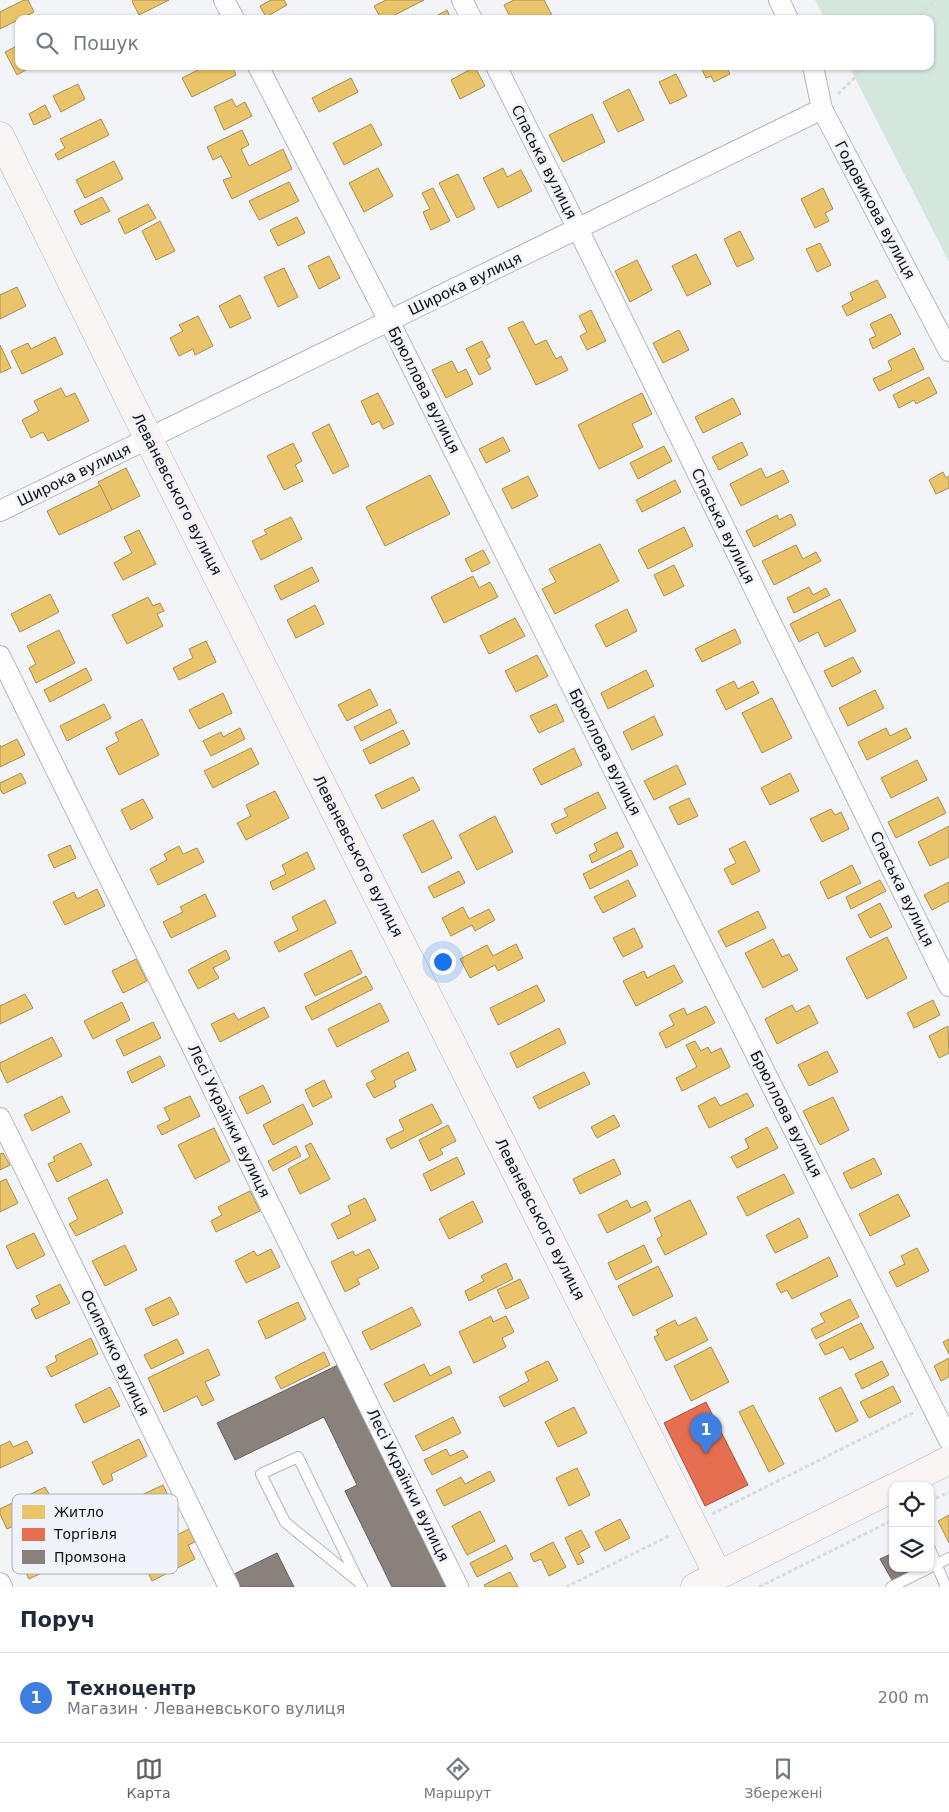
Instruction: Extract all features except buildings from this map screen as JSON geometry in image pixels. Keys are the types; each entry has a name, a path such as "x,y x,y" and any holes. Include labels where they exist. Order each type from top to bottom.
{"street":[{"path":"224,0 232,15"},
{"path":"462,0 470,15"},
{"path":"779,0 786,15"},
{"name":"Брюллова вулиця","path":"260,70 389,321 949,1440"},
{"name":"Спаська вулиця","path":"498,70 578,229 949,986"},
{"name":"Годовикова вулиця","path":"814,70 822,109 949,351"},
{"name":"Широка вулиця","path":"0,511 822,109"},
{"name":"Леваневського вулиця","path":"0,136 707,1581"},
{"name":"Лесі Українки вулиця","path":"0,656 458,1587"},
{"name":"Осипенко вулиця","path":"0,1118 229,1587"},
{"path":"906,1482 949,1460"},
{"path":"707,1581 889,1490"},
{"path":"0,1583 2,1587"}],"lane":[{"path":"298,1457 360,1584 285,1522 261,1474 298,1457"},
{"path":"934,1565 949,1558"},
{"path":"934,1569 946,1587"},
{"path":"891,1587 920,1572"}],"path":[{"path":"920,15 935,0"},
{"path":"822,109 863,70"},
{"path":"712,1514 931,1404"},
{"path":"934,1499 949,1492"},
{"path":"759,1587 889,1522"},
{"path":"566,1587 671,1535"}],"green space":[{"path":"815,0 949,0 949,262 851,70 934,70 934,15 823,15"}],"place":[{"name":"Техноцентр","path":"706,1454"}]}
